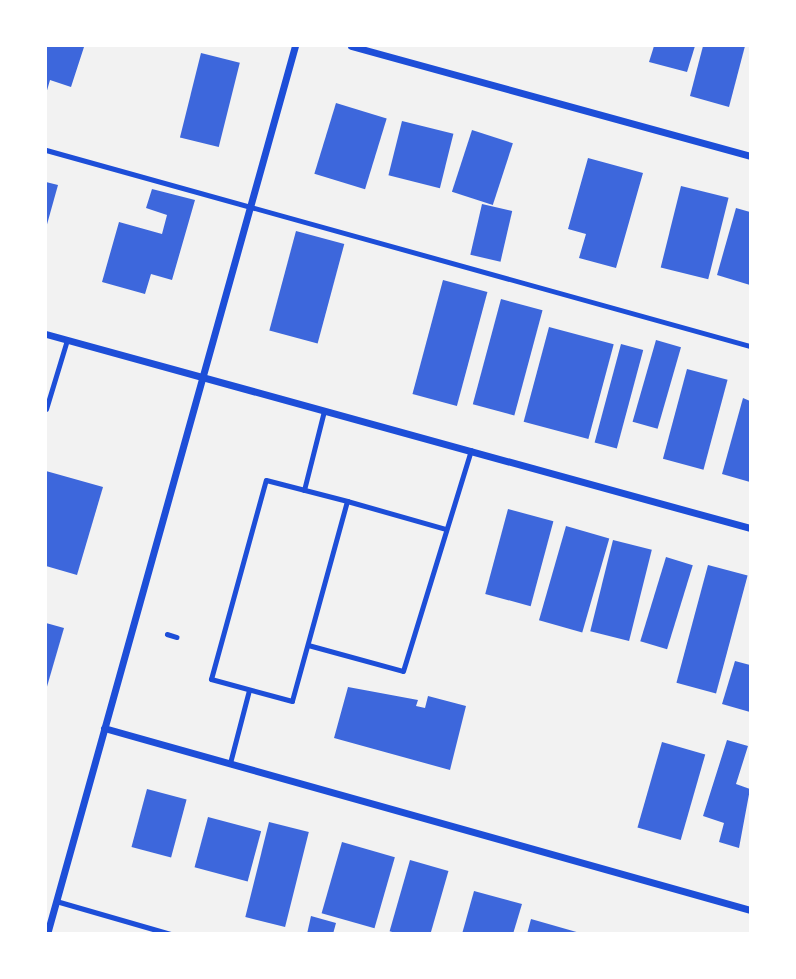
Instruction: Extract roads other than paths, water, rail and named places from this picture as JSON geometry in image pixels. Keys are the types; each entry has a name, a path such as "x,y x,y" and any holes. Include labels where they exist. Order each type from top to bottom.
{"street":[{"path":"47,933 295,46"},
{"path":"351,46 751,156"},
{"path":"46,334 751,528"},
{"path":"104,728 751,910"}],"lane":[{"path":"46,149 751,346"},
{"path":"46,408 67,340"},
{"path":"303,490 324,411"},
{"path":"308,645 402,671 471,450"},
{"path":"347,501 292,701 211,679 265,480 347,501 446,529"},
{"path":"230,764 249,690"},
{"path":"56,901 170,933"}]}
